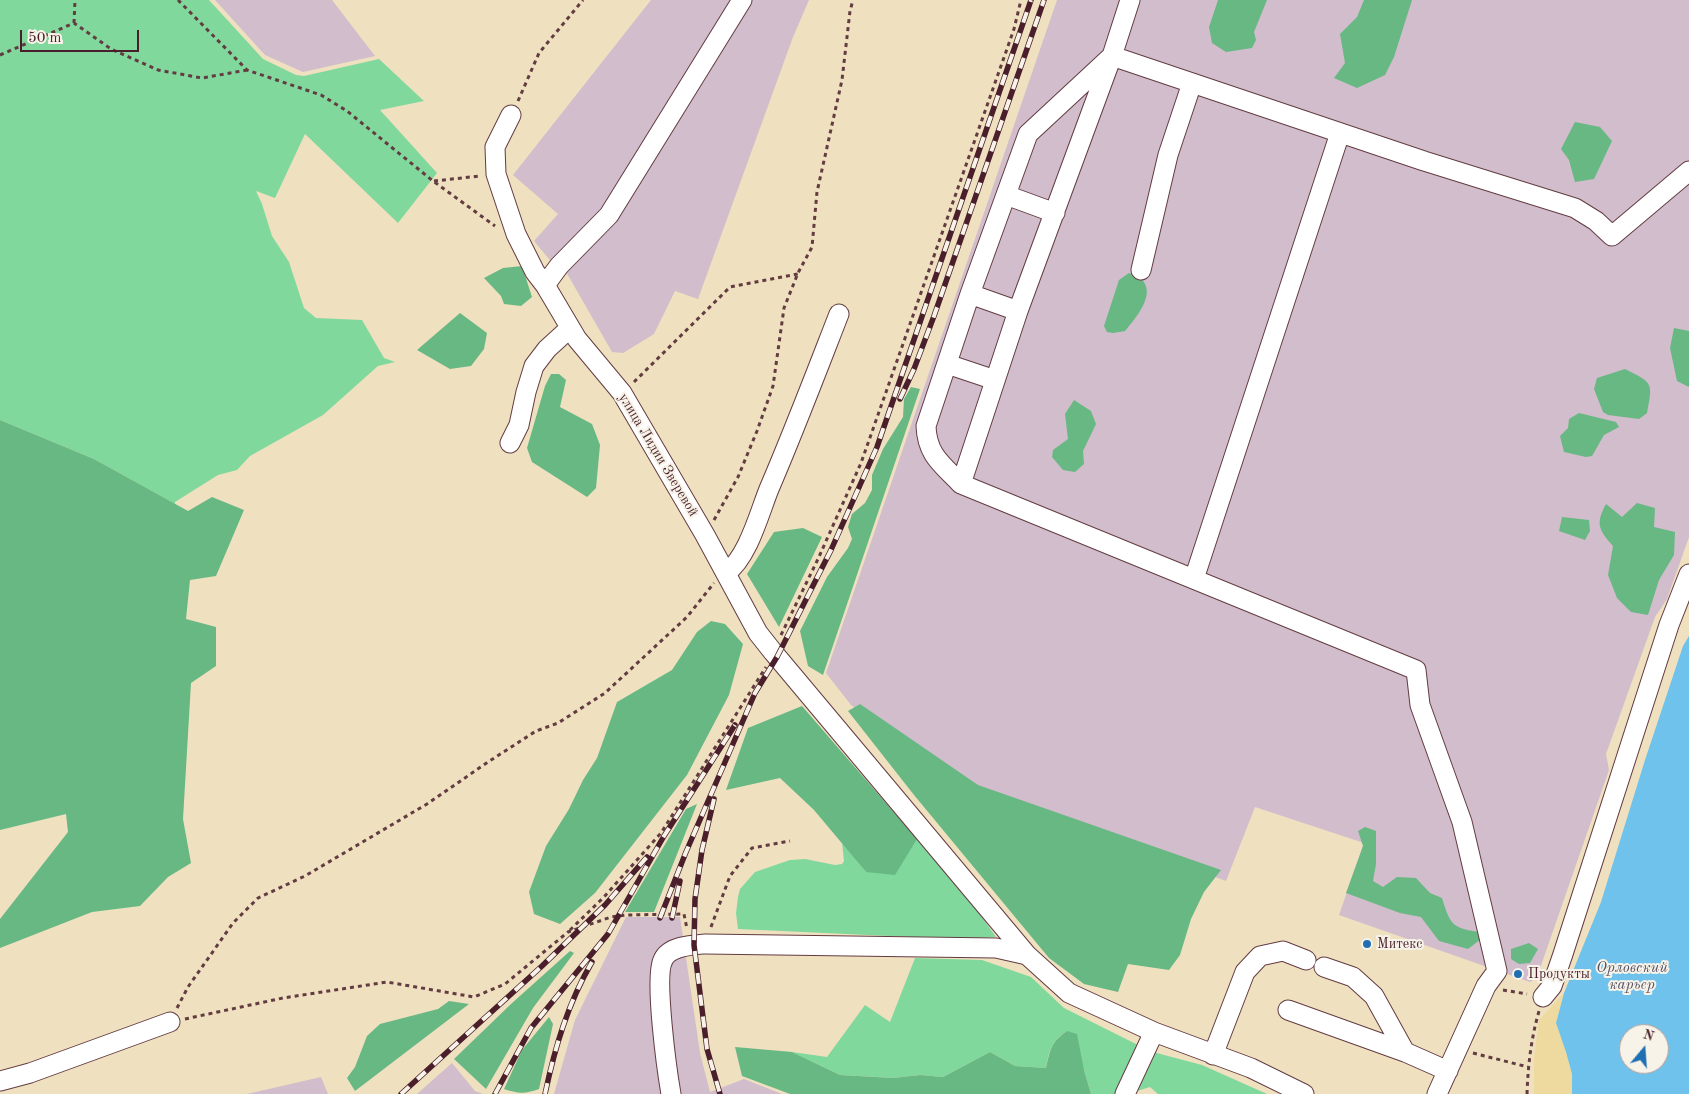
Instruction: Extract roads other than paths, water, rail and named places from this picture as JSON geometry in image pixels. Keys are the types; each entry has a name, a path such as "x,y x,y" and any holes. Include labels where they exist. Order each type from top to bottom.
{"street":[{"path":"545,286 559,266 609,216 742,0"},
{"path":"961,484 1018,311 1112,56 1130,0"},
{"path":"1112,56 1340,133 1575,208 1596,221 1612,236 1689,170"},
{"path":"1112,56 1028,134 970,294 926,426 931,453 961,484 1416,670 1420,705 1462,822 1497,971 1486,986 1437,1094"},
{"path":"1141,270 1168,156 1192,83"},
{"name":"улица Лидии Зверевой","path":"511,115 495,147 496,174 516,234 535,272 577,340 622,393 705,535 758,633 774,653 1026,955 1069,993 1154,1032 1251,1068 1304,1094"},
{"path":"1194,580 1340,133"},
{"path":"1006,195 1054,213"},
{"path":"970,294 1018,311"},
{"path":"726,573 733,568 754,531 839,314"},
{"path":"510,443 519,425 534,366 547,349 570,328"},
{"path":"947,364 995,380"},
{"path":"1543,997 1552,986 1669,625 1689,574"},
{"path":"671,1094 662,1024 659,976 663,959 673,950 697,945 996,948 1026,955"},
{"path":"1213,1055 1245,972 1260,956 1283,951 1306,960"},
{"path":"1324,967 1353,977 1374,996 1405,1052"},
{"path":"1288,1010 1405,1052 1448,1071"},
{"path":"0,1081 30,1073 170,1022"},
{"path":"1125,1094 1154,1032"}],"water":[{"name":"Орловский карьер","path":"1689,636 1689,1094 1572,1094 1572,1074 1556,1023 1564,993 1601,902 1683,646"}],"railway":[{"path":"660,918 686,852 755,693 777,657 831,550 877,447 1031,0"},
{"path":"900,399 914,369 934,316 1044,0"},
{"path":"495,1094 531,1028 608,934 664,836 735,725"},
{"path":"714,799 702,850 695,899 694,945 707,1049 720,1094"},
{"path":"401,1094 542,966 605,905 647,857"},
{"path":"672,918 680,881"},
{"path":"545,1094 553,1059 569,1009 592,962"}],"place":[{"name":"Митекс","path":"1367,944"},
{"name":"Продукты","path":"1518,974"}]}
